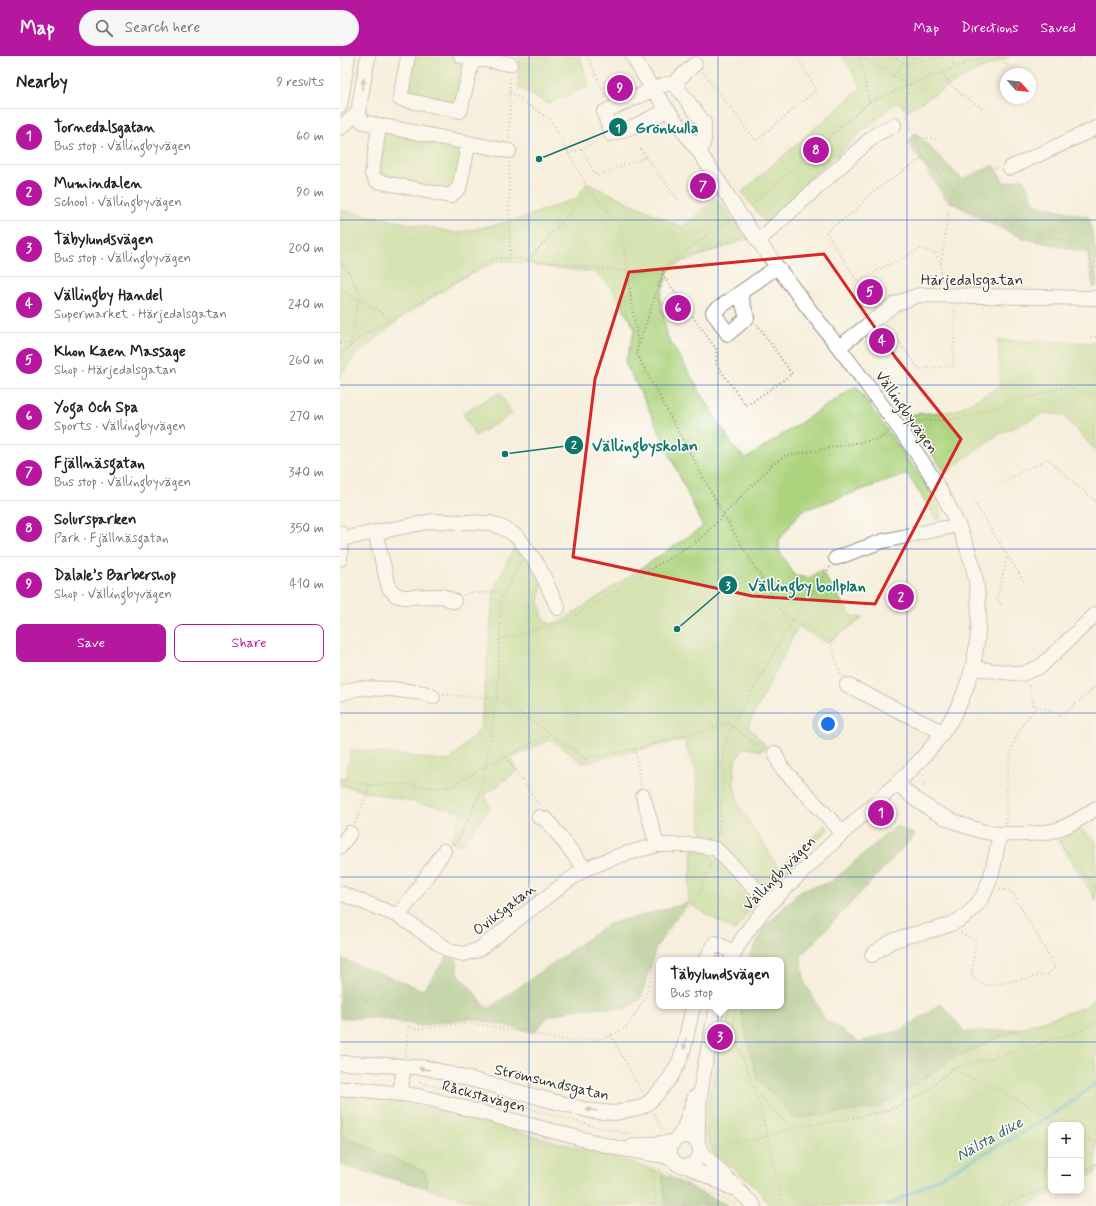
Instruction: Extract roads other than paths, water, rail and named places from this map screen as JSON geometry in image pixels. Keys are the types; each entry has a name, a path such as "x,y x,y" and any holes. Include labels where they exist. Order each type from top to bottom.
{"street":[{"path":"340,106 348,56"},
{"path":"368,56 358,113 363,122 509,151"},
{"path":"408,56 400,99 460,111 467,57 510,64"},
{"name":"Vällingbyvägen","path":"633,56 653,90 700,153 755,237 839,347 939,486 958,525 968,552 977,589 978,637 972,668 965,690 942,732 925,755 897,783 770,903 744,937 733,956"},
{"path":"668,110 632,127 611,134 604,112 663,85 674,83 695,64"},
{"path":"674,83 704,123 704,140 700,153"},
{"path":"340,128 358,113"},
{"path":"755,237 875,135 894,125"},
{"path":"379,126 372,174 378,181 450,196 460,188 469,143"},
{"path":"1010,168 1096,128"},
{"path":"740,293 747,318 728,334 713,312 777,266"},
{"name":"Härjedalsgatan","path":"839,347 895,304 919,295 1096,298"},
{"path":"340,559 341,536 375,532 433,521 491,523 518,537 528,549 538,565 558,608"},
{"path":"836,558 883,541 958,525"},
{"path":"375,532 389,588 396,595 404,597 442,596 454,601"},
{"path":"972,668 1022,674 1041,666 1096,614"},
{"path":"847,686 942,732"},
{"path":"340,694 358,688 391,689 424,693 433,697"},
{"path":"775,753 781,767 843,833"},
{"path":"897,783 917,801 937,812 981,831 1002,834 1024,834 1055,830 1084,817 1096,808"},
{"path":"643,796 657,845"},
{"path":"539,817 547,820 585,869"},
{"path":"340,847 350,834"},
{"path":"872,955 895,940 946,926 965,917 981,900 988,885 1002,834"},
{"name":"Oviksgatan","path":"340,893 399,916 450,951 463,954 478,950 585,869 618,856 657,845 696,845 716,849 770,903"},
{"path":"399,916 444,851"},
{"path":"708,957 715,943 733,956"},
{"name":"Strömsundsgatan","path":"340,1064 370,1064 403,1073 427,1068 591,1111 615,1113 641,1107 648,1103 670,1078 679,1062 684,1047 692,1009"},
{"path":"687,1166 696,1162 700,1154 698,1131 702,1079 716,1009"},
{"path":"400,1094 403,1073"},
{"path":"702,1079 684,1128 671,1138 670,1152 673,1160 679,1164 687,1166 738,1190"},
{"name":"Råckstavägen","path":"340,1089 356,1089 419,1096 617,1148 665,1156 673,1160"},
{"path":"671,1138 687,1136 692,1138 709,1160 754,1206"},
{"name":"Råckstavägen","path":"617,1148 671,1138"}],"waterway":[{"name":"Nälsta dike","path":"887,1206 1029,1129 1072,1102 1096,1082"}],"place":[{"name":"Dalale’s Barbershop","path":"620,88"},
{"name":"Solursparken","path":"816,150"},
{"name":"Grönkulla","path":"539,159"},
{"name":"Fjällnäsgatan","path":"703,186"},
{"name":"Khon Kaen Massage","path":"870,292"},
{"name":"Yoga Och Spa","path":"678,308"},
{"name":"Vällingby Handel","path":"882,341"},
{"name":"Vällingbyskolan","path":"505,454"},
{"name":"Mumindalen","path":"901,597"},
{"name":"Vällingby bollplan","path":"677,629"},
{"name":"Tornedalsgatan","path":"881,813"},
{"name":"Täbylundsvägen","path":"720,1037"}]}
